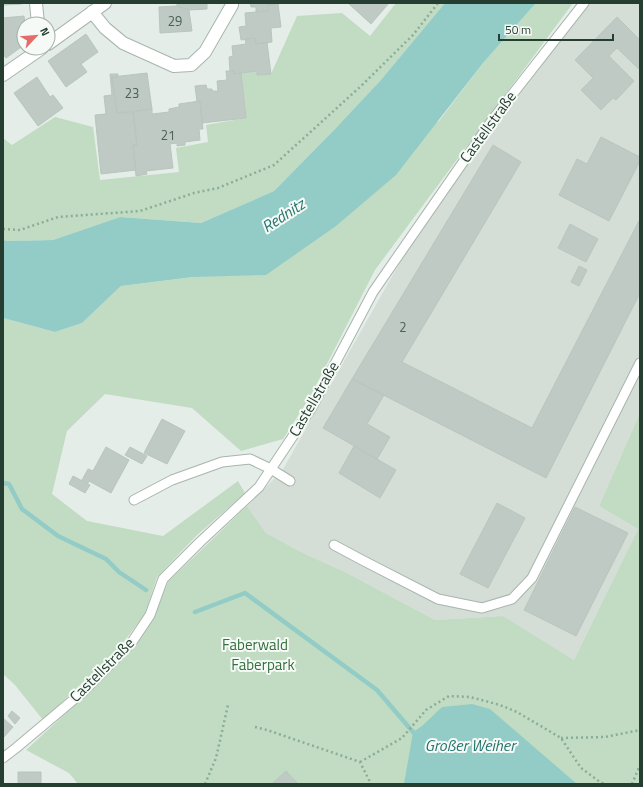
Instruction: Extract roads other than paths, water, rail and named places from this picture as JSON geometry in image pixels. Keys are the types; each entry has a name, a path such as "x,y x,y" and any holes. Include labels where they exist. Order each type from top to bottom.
{"street":[{"path":"36,3 37,16"},
{"path":"56,38 105,3"},
{"path":"92,12 104,28 123,43 174,66 191,65 205,52 232,3"},
{"path":"3,76 31,56"}],"lane":[{"name":"Castellstraße","path":"3,758 85,690 132,642 150,615 163,578 259,487 311,409 373,292 493,119 584,3"},
{"path":"334,545 438,599 482,608 512,599 532,578 640,363"},
{"path":"134,500 172,480 222,462 250,459 271,469 290,481"}],"water":[{"name":"Rednitz","path":"445,3 536,3 483,63 396,175 336,226 266,275 193,277 121,286 82,323 55,332 3,318 3,240 53,240 120,217 201,223 274,191 380,81"},
{"name":"Großer Weiher","path":"472,704 490,709 577,784 404,784 413,732 422,726 442,707"}],"waterway":[{"path":"3,483 9,484 22,509 58,536 106,559 119,572 146,590"},
{"path":"195,612 245,593 377,690 413,732"}],"park label":[{"name":"Faberwald","path":"255,645"},
{"name":"Faberpark","path":"263,665"}]}
